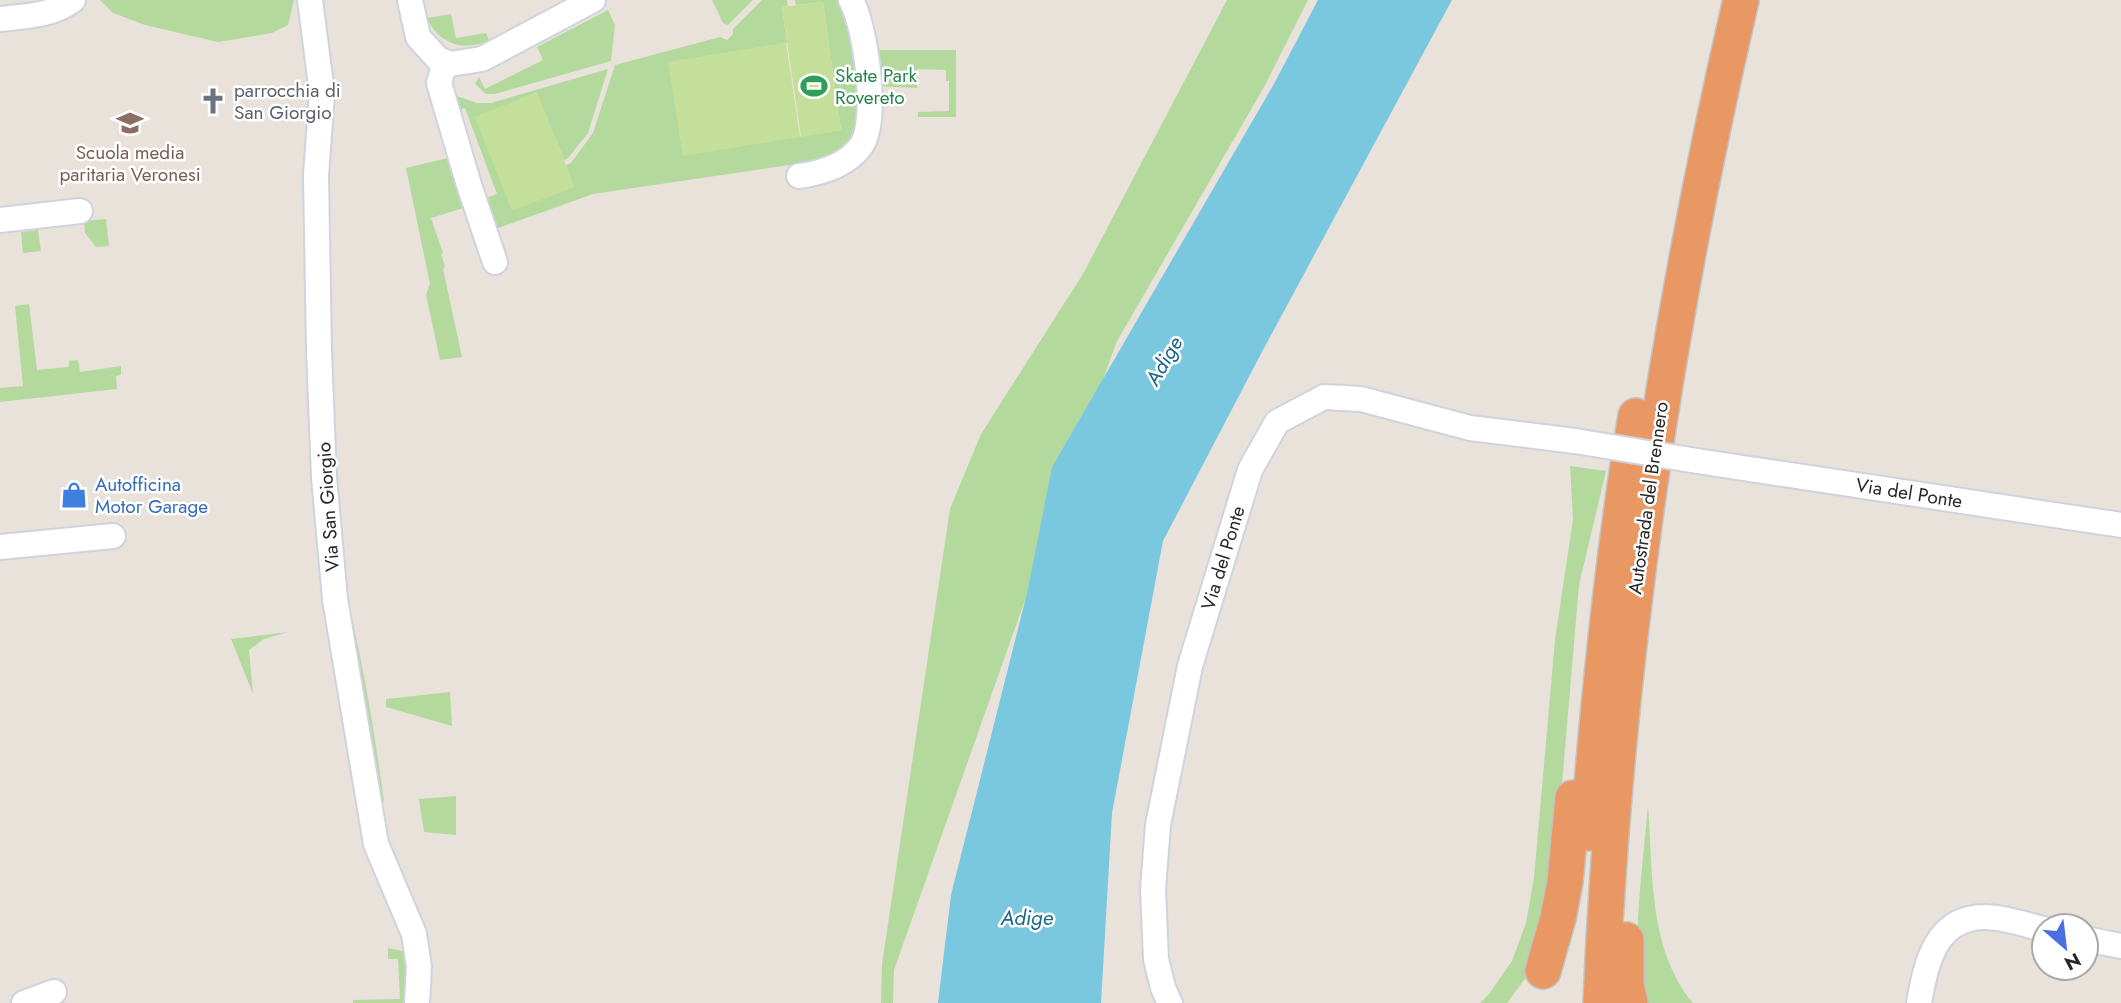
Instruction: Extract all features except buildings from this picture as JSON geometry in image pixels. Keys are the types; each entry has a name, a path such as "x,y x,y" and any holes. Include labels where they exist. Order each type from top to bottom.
{"highway":[{"name":"Autostrada del Brennero","path":"1578,1003 1596,732 1622,500 1645,357 1717,0"},
{"name":"Autostrada del Brennero","path":"1601,1003 1609,858 1632,621 1666,369 1707,153 1741,0"},
{"path":"1543,971 1565,882 1573,799 1596,732"},
{"path":"1615,797 1626,843 1626,974 1630,1003"}],"street":[{"path":"0,19 43,14 73,0"},
{"name":"Via San Giorgio","path":"310,0 322,93 316,175 319,351 324,477 335,599 376,844 414,934 419,967 417,1003"},
{"path":"410,0 418,37 438,60 448,63 482,59 593,0"},
{"path":"799,176 835,166 860,148 868,135 868,59 857,10 851,0"},
{"path":"448,63 439,83 468,185 495,262"},
{"path":"0,220 80,211"},
{"name":"Via del Ponte","path":"1170,1003 1163,988 1156,959 1153,889 1158,825 1190,666 1250,470 1277,422 1324,397 1361,399 1470,428 1575,441 2121,525"},
{"path":"0,547 113,536"},
{"path":"1919,1003 1929,956 1940,938 1956,925 1986,917 2030,926"},
{"path":"2100,942 2121,946"},
{"path":"24,1003 54,992"}],"green space":[{"path":"100,0 294,0 288,25 272,33 218,42 145,25 113,13"},
{"path":"712,0 753,0 728,25 723,23"},
{"path":"762,0 787,0 788,6 782,7 787,43 669,62 683,155 841,130 823,2 796,5 795,0 844,0 858,30 859,136 830,159 593,194 498,228 486,198 497,194 465,108 455,112 454,95 477,103 491,103 608,69 588,133 564,160 537,92 574,187 566,165 571,163 593,133 615,65 720,37 727,40 733,34 733,29"},
{"path":"1227,0 1308,0 1264,87 1116,343 894,970 893,1003 881,1003 882,964 950,509 981,434 1083,274"},
{"name":"Skate Park Rovereto","path":"823,2 841,130 801,137 782,7"},
{"path":"608,10 615,25 611,61 495,94 486,94 475,84 479,77 485,89 543,60 537,47"},
{"path":"451,14 456,38 486,33 489,40 470,46 453,43 438,34 427,18"},
{"path":"786,43 800,137 683,156 668,62"},
{"path":"873,50 956,50 956,117 918,117 918,112 949,111 949,81 946,81 946,70 917,69 917,88 875,86"},
{"path":"537,92 574,187 512,211 475,117"},
{"path":"452,157 470,206 431,218 443,253 443,269 462,357 440,360 426,295 430,284 406,168"},
{"path":"106,219 109,246 96,247 85,233 84,221"},
{"path":"38,230 41,251 23,253 21,232"},
{"path":"29,304 37,370 69,367 69,361 78,360 80,372 121,366 121,375 116,376 117,389 0,402 0,388 23,386 15,306"},
{"path":"1570,466 1606,471 1579,585 1556,854 1533,968 1507,1003 1480,1003 1512,961 1526,923 1534,878 1555,640 1573,519"},
{"path":"344,585 367,693 384,801 374,803"},
{"path":"288,632 264,639 249,650 253,694 231,639"},
{"path":"450,692 452,726 386,707 386,699"},
{"path":"456,796 456,835 424,832 419,799"},
{"path":"1648,805 1653,882 1660,934 1678,982 1693,1003 1639,1003 1638,929"},
{"path":"388,948 407,952 410,1003 353,1003 353,1000 400,999 398,959 388,959"}],"water":[{"name":"Adige","path":"1318,0 1452,0 1163,541 1112,813 1101,1003 938,1003 951,895 1028,589 1052,467 1275,82"}],"place":[{"name":"Skate Park Rovereto","path":"814,86"},
{"name":"parrocchia di San Giorgio","path":"213,101"},
{"name":"Scuola media paritaria Veronesi","path":"130,123"},
{"name":"Autofficina Motor Garage","path":"74,495"}]}
